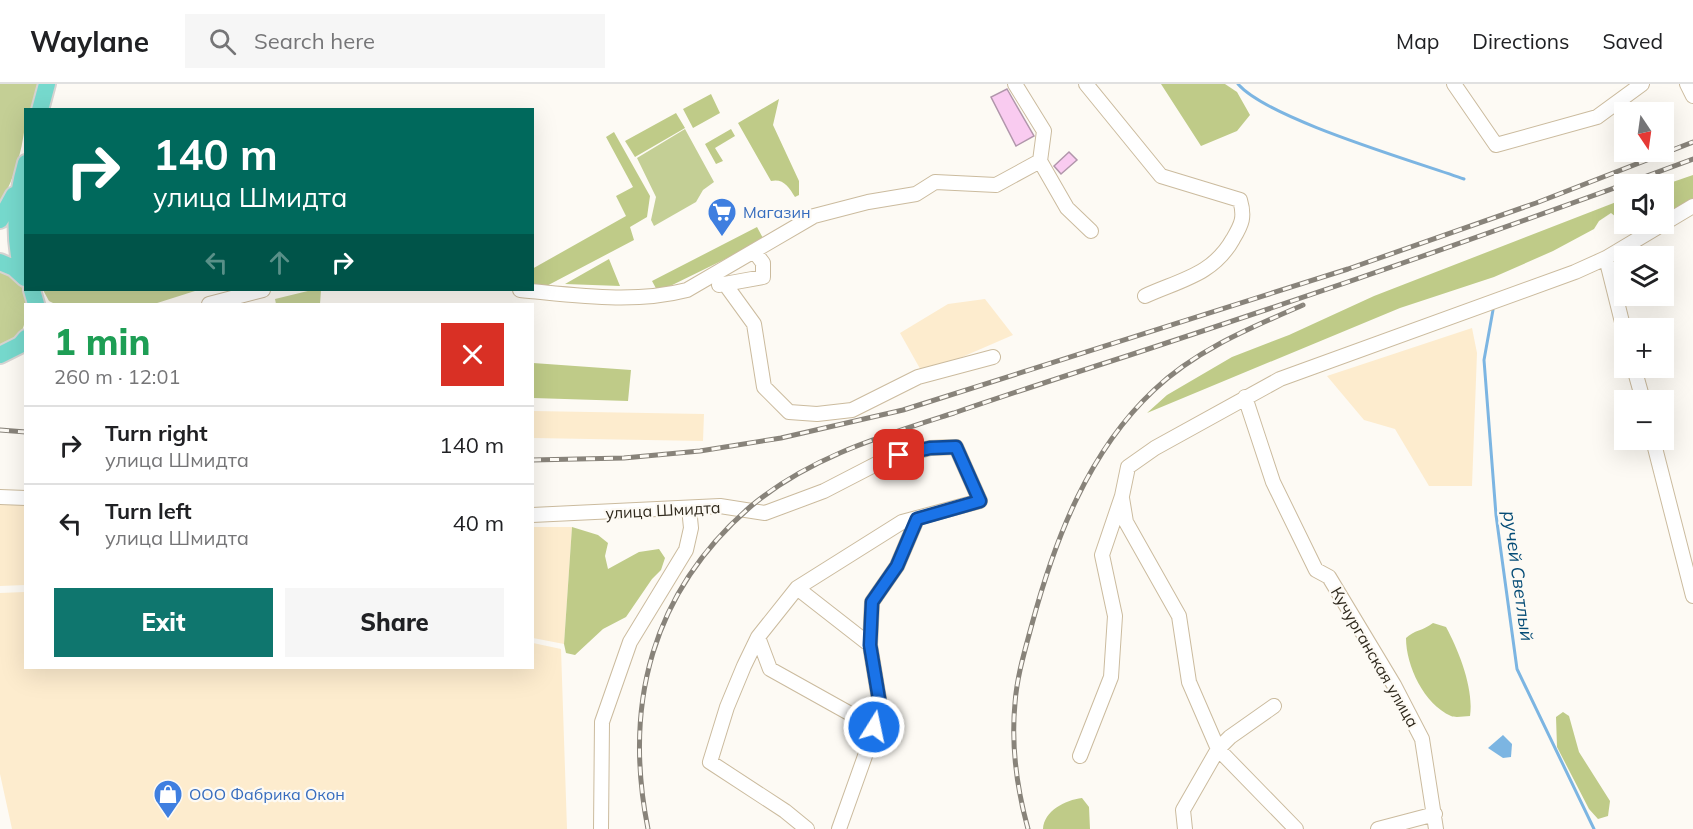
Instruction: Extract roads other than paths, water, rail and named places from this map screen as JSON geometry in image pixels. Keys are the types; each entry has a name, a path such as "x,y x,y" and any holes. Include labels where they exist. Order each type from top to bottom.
{"main road":[{"path":"41,108 47,84"},
{"path":"24,170 15,233 24,264"},
{"path":"0,220 21,180"},
{"path":"0,262 24,284"},
{"path":"0,355 24,342"}],"street":[{"path":"1015,84 1044,131 1040,160 1067,208 1091,231"},
{"path":"1086,84 1161,176 1229,194 1240,200 1244,214 1242,223 1217,262 1194,275 1145,296"},
{"path":"1454,84 1496,145 1597,117 1642,84"},
{"path":"1687,84 1693,96"},
{"path":"687,290 814,216 868,202 916,194 935,182 996,185 1040,160"},
{"path":"1080,756 1111,677 1115,616 1102,555 1122,496 1128,467 1155,448 1280,379 1606,258 1693,206"},
{"path":"532,291 626,298 666,296 687,290 762,278 763,263 754,251"},
{"path":"1606,258 1621,318"},
{"path":"725,284 754,324 764,387 789,412 817,414 852,410 918,377 993,357"},
{"path":"213,303 259,291"},
{"name":"Кучурганская улица","path":"1245,397 1273,482 1316,570 1329,578 1394,685 1422,739 1436,829"},
{"name":"улица Шмидта","path":"534,515 720,506 765,513 824,491 884,460 930,448 956,447 980,501 902,522 796,588 758,637 727,707 710,762 785,811 807,829"},
{"path":"1656,450 1693,597"},
{"path":"1122,496 1126,522 1179,615 1189,682 1218,749 1296,829"},
{"path":"0,497 24,498"},
{"path":"601,829 602,722 630,642 686,549 691,528 689,508"},
{"path":"839,829 881,711 870,645 872,602 897,566 917,519"},
{"path":"796,588 870,645"},
{"path":"758,637 770,669 874,727"},
{"path":"1185,829 1183,810 1218,749 1230,737 1274,706"},
{"path":"1378,829 1435,814"}],"water":[{"path":"1503,735 1512,744 1511,757 1503,758 1488,748"}],"waterway":[{"name":"ручей Светлый","path":"1238,84 1254,97 1310,125 1464,179"},
{"name":"ручей Светлый","path":"1493,310 1484,360 1496,515 1517,669 1594,829"}],"railway":[{"path":"534,460 624,458 700,451 781,438 903,410 1348,269 1536,203 1693,142"},
{"path":"648,829 641,783 640,738 643,695 653,653 668,613 689,576 716,540 750,507 797,474 821,461 873,440 1342,284 1693,159"},
{"path":"1028,829 1014,751 1016,693 1022,663 1051,560 1092,469 1131,414 1170,376 1224,341 1303,305"},
{"path":"0,430 24,432"}],"place":[{"name":"Магазин","path":"722,238"},
{"name":"ООО Фабрика Окон","path":"168,820"}]}
